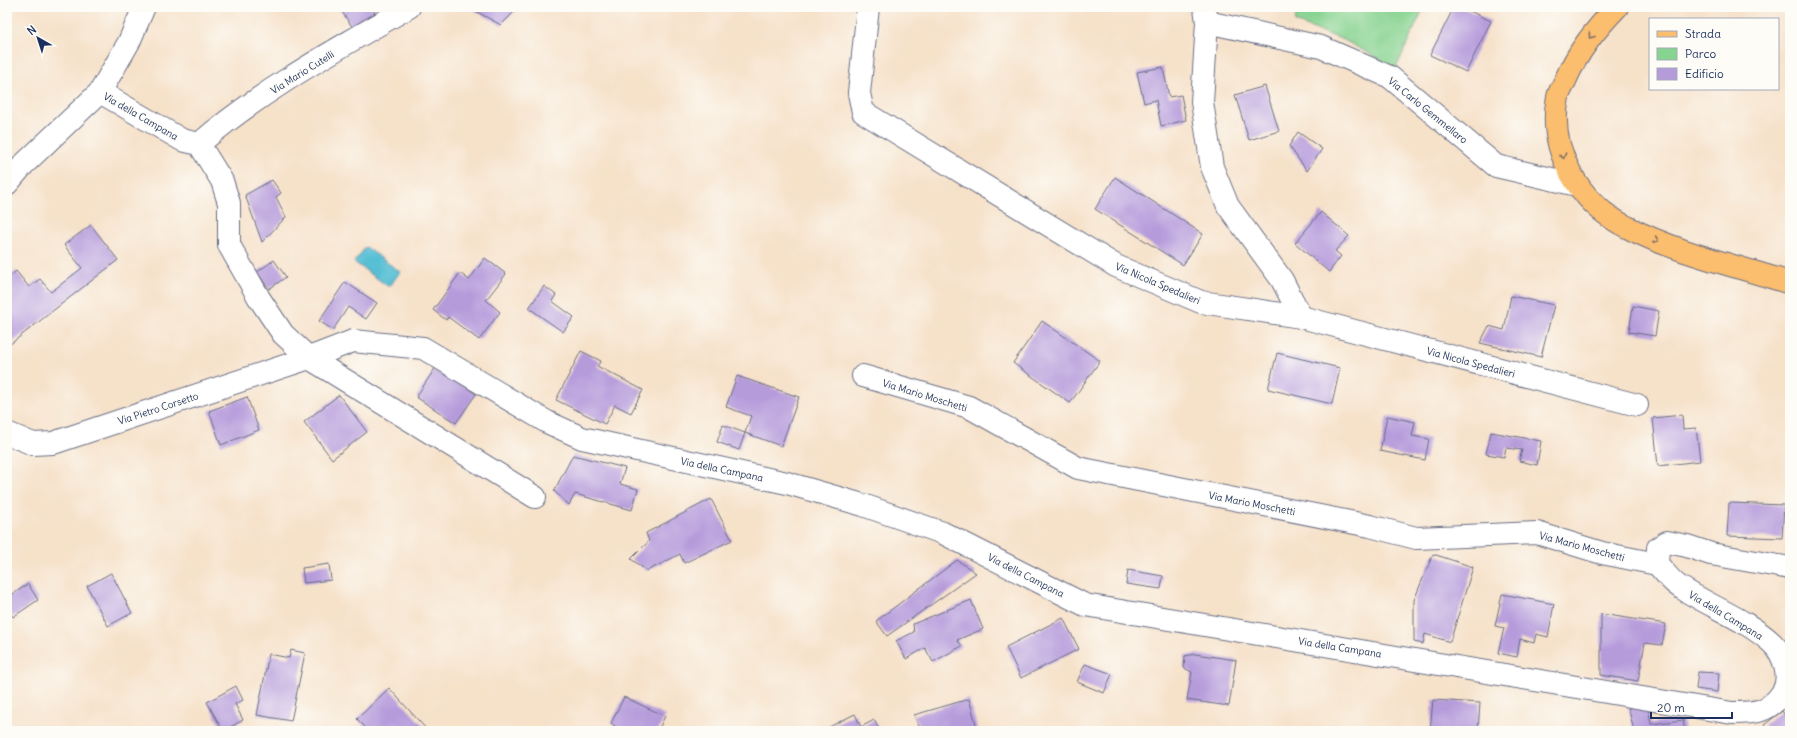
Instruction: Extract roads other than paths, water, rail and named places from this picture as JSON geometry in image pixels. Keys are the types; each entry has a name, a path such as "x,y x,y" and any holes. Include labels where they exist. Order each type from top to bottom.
{"main road":[{"path":"1617,7 1591,34 1571,68 1558,97 1557,128 1562,156 1577,184 1596,206 1626,227 1661,243 1790,283"}],"street":[{"path":"7,184 24,164 100,92 129,42 144,7"},
{"name":"Via Mario Cutelli","path":"199,144 228,120 323,58 409,7"},
{"name":"Via Nicola Spedalieri","path":"868,7 859,93 863,112 1116,266 1201,302 1301,317 1637,405"},
{"path":"1206,14 1202,102 1212,168 1228,206 1282,280 1301,317"},
{"name":"Via Carlo Gemmellaro","path":"1206,14 1322,47 1390,77 1496,166 1577,184"},
{"name":"Via della Campana","path":"100,92 182,140 199,144"},
{"path":"199,144 222,181 229,203 229,245 259,298 283,334 309,358 535,497"},
{"name":"Via della Campana","path":"309,358 353,341 422,348 547,422 582,438 786,483 863,505 943,533 1085,605 1732,713 1758,712 1768,709 1777,701 1785,689 1786,674 1783,658 1773,644 1760,634 1678,586 1657,564"},
{"name":"Via Pietro Corsetto","path":"7,433 33,444 53,443 309,358"},
{"name":"Via Mario Moschetti","path":"863,376 969,407 1078,468 1370,526 1416,538 1537,534 1602,553 1657,564"},
{"path":"1657,564 1658,548 1667,542 1687,546 1711,554 1790,568"}],"water":[{"path":"366,247 400,272 389,287 354,262"}]}
